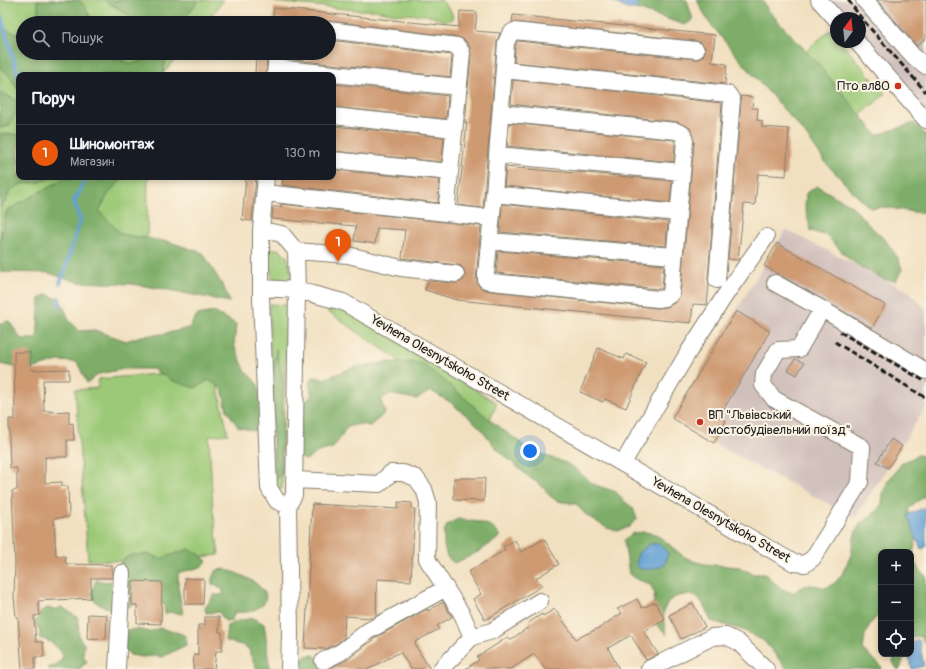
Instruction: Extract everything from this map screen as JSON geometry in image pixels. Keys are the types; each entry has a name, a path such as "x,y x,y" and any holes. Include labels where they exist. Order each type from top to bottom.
{"street":[{"path":"819,0 830,12"},
{"path":"864,0 914,57 925,62"},
{"path":"336,31 457,46 462,53 446,213"},
{"path":"501,113 676,131 683,134 685,141 671,294 665,298 658,300 492,282 486,280 506,43 510,34 514,31 696,50"},
{"path":"862,48 926,120"},
{"path":"276,65 334,72"},
{"path":"504,70 728,94 732,100 717,280"},
{"path":"336,72 458,87"},
{"path":"336,116 454,129"},
{"path":"497,155 682,172"},
{"path":"336,160 450,172"},
{"path":"266,180 262,230 261,288 269,488 277,501 288,506"},
{"path":"265,194 491,218"},
{"path":"494,194 678,213"},
{"path":"262,230 282,234 296,251 297,290 294,495 288,506 290,633 289,669"},
{"path":"623,463 689,351 726,294 766,237"},
{"path":"490,240 674,256"},
{"path":"296,251 348,255 401,268 456,274"},
{"path":"775,283 926,370"},
{"name":"Yevhena Olesnytskoho Street","path":"261,288 297,290 343,302 794,562 804,564 813,558 860,482 862,447 774,399 763,385 764,374 778,350 799,349 822,309"},
{"path":"294,480 379,484 391,473 403,473 416,478 424,489 428,502 427,559 462,614 472,638"},
{"path":"117,669 122,573"},
{"path":"323,661 341,652 368,631 446,588"},
{"path":"441,669 472,638 492,631 540,601"},
{"path":"649,669 712,637 726,636 738,642 766,669"}],"shaded area":[{"path":"819,0 926,0 926,120 865,48 866,12 830,12"},
{"path":"786,230 910,292 926,310 926,407 855,518 713,443 672,418"}],"green space":[{"path":"0,0 224,0 211,16 16,16 16,60 174,60 164,72 16,72 16,180 148,180 147,255 0,245"},
{"path":"37,0 78,0 85,6 90,16 39,16"},
{"path":"104,0 199,0 186,16 130,16"},
{"path":"272,0 441,0 451,11 453,19 446,21 426,15 396,14 375,10 355,10 276,2"},
{"path":"634,0 687,0 693,20 685,25 637,9"},
{"path":"697,0 762,0 768,10 819,65 877,135 914,123 926,135 926,214 884,207 870,208 855,194 825,162 803,131 708,21"},
{"path":"0,26 16,33 16,60 121,60 132,64 144,60 165,60 163,72 16,72 16,86 8,74 0,67"},
{"path":"830,30 830,48 846,48 885,94 855,120 800,56"},
{"path":"0,92 16,100 16,114 9,126 0,128"},
{"path":"0,134 16,134 16,180 45,180 22,184 10,190 6,202 0,208"},
{"path":"62,180 121,180 109,193 99,211 121,234 170,242 203,253 224,288 230,302 133,284 78,282 48,273 0,272 0,238 7,210"},
{"path":"817,186 852,206 886,241 898,258 902,269 896,281 884,279 864,269 849,259 827,236 811,231 805,207 806,193"},
{"path":"270,249 278,249 287,256 292,275 285,286 272,277 267,254"},
{"path":"47,294 61,301 69,320 79,331 95,330 126,341 141,336 163,334 189,328 197,315 214,312 236,324 234,345 245,370 258,385 265,429 255,431 238,427 227,410 222,389 209,380 195,388 171,380 153,369 124,369 99,374 87,383 77,362 58,361 28,370 0,364 0,323 9,321 21,339 37,339 40,298"},
{"path":"269,304 287,305 282,489 274,489"},
{"path":"335,308 352,314 497,403 489,422 327,311"},
{"path":"276,349 283,379 281,474 277,479 272,414"},
{"path":"388,362 421,363 440,377 490,420 530,450 566,463 576,469 593,484 616,492 633,508 637,519 629,527 618,531 607,528 586,515 576,504 557,501 550,496 541,485 530,478 496,448 472,420 450,402 431,391 416,399 389,394 381,400 385,413 370,426 360,424 346,427 333,448 318,452 306,460 296,455 303,404 312,395 309,383 313,377 324,379 355,367"},
{"path":"214,369 228,434 209,436 213,509 219,555 148,562 88,560 75,390 98,388 98,379"},
{"path":"918,455 926,457 926,496 916,502 908,510 918,531 914,549 878,549 878,615 870,624 865,635 863,650 881,666 882,669 787,669 764,641 743,630 711,621 701,601 690,595 676,597 667,604 664,621 667,635 659,627 654,617 653,605 655,594 650,584 629,574 624,540 633,533 645,532 656,534 683,556 693,561 704,564 739,567 753,574 765,574 782,589 793,593 808,585 815,585 825,588 835,583 842,574 851,555 855,533 861,523 871,517 882,504 883,492 888,481 902,463"},
{"path":"458,519 479,522 491,526 501,536 467,558 454,563 447,557 444,546 444,532 447,525"},
{"path":"189,549 199,554 207,561 201,567 178,573 178,587 183,614 169,612 165,614 164,604 154,601 134,600 130,607 124,605 114,610 100,605 94,600 92,591 96,580 105,582 112,581 115,573 125,558 129,556 148,554 160,559"},
{"path":"914,561 926,576 926,645 921,636 914,637"},
{"path":"226,569 244,576 254,582 266,595 264,604 250,611 235,612 232,620 225,621 219,612 206,613 205,608 214,595 224,595 222,589 212,584 212,578 217,570"},
{"path":"62,607 78,618 79,637 84,644 83,655 87,662 79,669 48,669 49,667 60,662 63,656 59,649 53,644 47,640 39,638 40,633 38,626 29,625 25,619 37,620 42,611 47,608 55,610"},
{"path":"253,618 264,624 270,669 257,669 249,649 242,645 225,641 227,626 238,621"},
{"path":"159,628 186,636 186,645 162,657 142,657 130,655 124,648 127,630 137,629 150,632"},
{"path":"314,655 321,663 322,669 298,669 304,656"},
{"path":"894,657 904,657 900,669 897,669 893,662"}],"water":[{"path":"610,0 639,0 637,9 627,9"},
{"path":"926,507 926,547 921,549 907,515"},
{"path":"650,544 659,544 668,553 665,565 646,570 639,568 636,566 638,553"},
{"path":"919,640 924,666 912,669 909,657 914,657 914,642"}],"building":[{"path":"877,0 926,0 926,38 917,46"},
{"path":"274,8 459,27 460,11 477,12 475,31 500,33 497,42 483,208 458,205 467,123 465,123 471,54 470,47 465,40 458,37 336,22 336,16 273,16"},
{"path":"513,15 715,35 712,62 727,64 725,84 514,62 515,45 517,41 695,59 699,59 703,56 705,47 702,43 697,41 512,22"},
{"path":"336,41 452,55 450,77 295,60 336,60"},
{"path":"256,60 267,60 266,72 255,72"},
{"path":"513,80 722,103 707,305 693,304 691,323 457,300 425,290 428,281 460,282 463,280 465,275 464,270 461,266 457,265 402,258 405,230 377,228 375,244 354,241 356,226 272,219 273,207 281,207 281,204 481,226 476,280 479,286 483,289 657,308 667,307 676,302 680,295 694,142 690,128 677,122 511,104"},
{"path":"336,84 448,96 446,119 336,107"},
{"path":"740,96 753,97 752,108 758,108 757,120 762,121 762,127 789,129 786,176 758,174 755,205 744,204 738,260 728,259 741,101"},
{"path":"509,123 674,140 674,162 507,146"},
{"path":"336,126 444,137 442,162 336,151"},
{"path":"506,167 672,181 670,203 504,186"},
{"path":"336,170 440,180 438,203 282,185 283,180 336,180"},
{"path":"246,180 256,180 252,221 242,220"},
{"path":"502,204 668,222 666,246 500,232"},
{"path":"777,243 885,305 872,328 764,266"},
{"path":"498,251 664,265 662,289 496,273"},
{"path":"736,311 770,331 719,417 726,421 714,443 672,418"},
{"path":"598,348 624,359 626,354 646,362 626,408 605,399 603,402 580,392"},
{"path":"14,352 30,352 31,370 69,369 69,380 43,380 44,411 69,411 69,424 73,423 74,440 67,440 67,457 45,457 45,483 62,482 62,486 68,486 69,517 54,518 56,556 65,556 66,564 112,565 112,578 91,578 91,598 38,601 40,615 34,616 36,642 43,642 44,657 35,657 35,669 22,669 18,617 16,617 14,597 15,563 12,491 17,490 17,468 10,468 9,419 15,419"},
{"path":"795,359 804,363 797,375 788,370"},
{"path":"891,439 902,446 888,468 877,462"},
{"path":"454,478 485,478 484,501 454,500"},
{"path":"398,502 412,503 412,509 415,509 411,581 377,579 376,616 373,618 345,616 344,638 326,649 305,648 312,504 398,509"},
{"path":"544,539 559,564 536,578 542,586 485,620 473,599 481,594 468,572 505,550 503,547 515,540 521,552"},
{"path":"185,578 204,579 203,604 185,604"},
{"path":"132,581 162,582 161,624 137,623 137,605 132,605"},
{"path":"637,599 642,608 655,602 665,620 644,631 658,654 646,660 631,635 608,648 619,669 545,669 534,654 511,669 465,669 479,660 477,657 508,637 510,640 529,627 527,624 542,614 543,616 555,609 576,639 601,627 622,613 617,609"},
{"path":"443,602 452,617 437,626 439,629 415,642 415,645 430,669 411,669 400,652 369,669 328,669 347,660 374,640 373,639 427,609 428,611"},
{"path":"693,603 705,627 681,639 669,615"},
{"path":"88,614 107,615 106,639 87,638"},
{"path":"205,617 219,617 219,632 222,632 222,651 216,651 214,669 193,669 194,654 198,655 198,625 205,625"}],"waterway":[{"path":"0,14 17,72"},
{"path":"60,283 80,220 74,201 85,180"},
{"path":"59,298 60,306"}],"railway":[{"path":"848,0 862,19 926,92"},
{"path":"840,332 926,382"},
{"path":"835,342 926,398"}],"place":[{"name":"Пто вл80","path":"898,86"},
{"name":"Шиномонтаж","path":"338,262"},
{"name":"ВП \"Львівський мостобудівельний поїзд\"","path":"700,422"}]}
